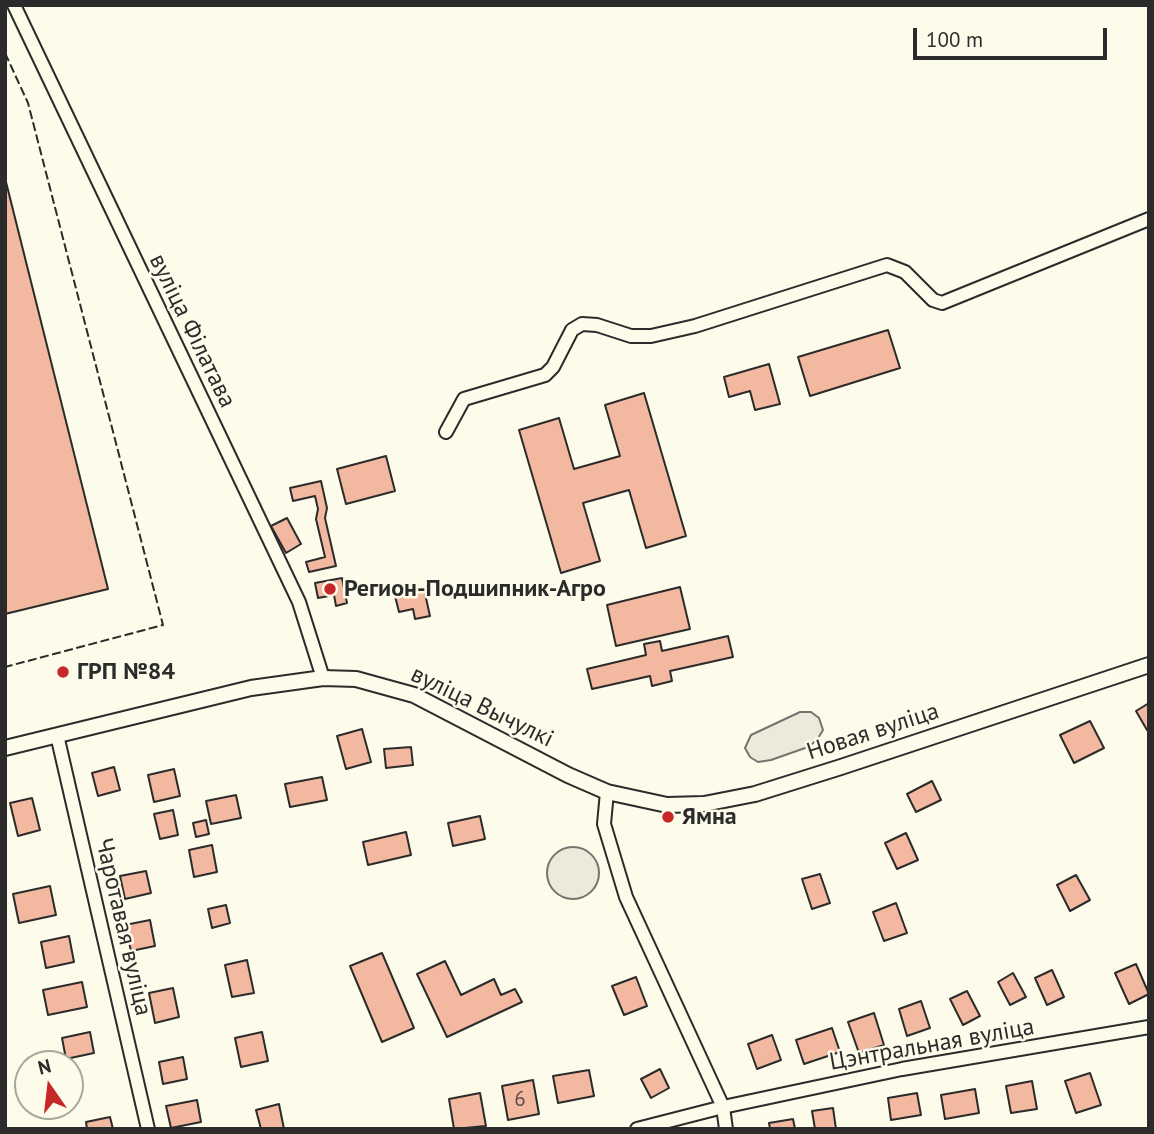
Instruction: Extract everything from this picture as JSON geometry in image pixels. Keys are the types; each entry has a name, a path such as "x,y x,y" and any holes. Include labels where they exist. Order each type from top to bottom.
{"street":[{"name":"вуліца Філатава","path":"14,5 299,602 323,678"},
{"path":"446,432 464,399 545,375 554,367 572,330 582,324 597,325 631,336 651,336 695,326 887,265 905,272 933,300 942,303 1149,219"},
{"name":"Новая вуліца","path":"607,792 667,805 704,804 755,794 1149,665"},
{"name":"вуліца Вычулкі","path":"5,748 251,688 323,678 356,679 414,695 568,775 607,792"},
{"name":"Чаротавая вуліца","path":"57,735 148,1129"},
{"path":"607,792 604,824 626,897 723,1107 726,1129"},
{"name":"Цэнтральная вуліца","path":"637,1129 723,1107 902,1069 1149,1027"}],"shaded area":[{"path":"800,712 811,712 819,718 823,730 817,740 808,747 771,760 758,762 750,757 745,748 751,735"},
{"path":"573,847 583,849 591,855 597,863 597,883 591,891 583,897 573,899 563,897 555,891 549,883 547,873 549,863 555,855 563,849"}],"building":[{"path":"5,178 108,589 5,614"},
{"path":"888,330 900,368 810,396 798,357"},
{"path":"769,364 780,404 755,410 750,391 729,397 724,377"},
{"path":"644,393 686,536 646,548 629,490 583,503 600,561 561,573 519,430 559,418 574,469 620,456 605,405"},
{"path":"386,456 395,491 346,504 337,469"},
{"path":"321,481 327,508 325,518 336,566 309,572 306,562 325,557 316,519 318,509 315,496 293,501 290,488"},
{"path":"287,518 301,544 286,553 271,526"},
{"name":"Регион-Подшипник-Агро","path":"342,578 347,603 336,606 334,595 318,598 315,583"},
{"path":"680,587 690,629 616,646 607,605"},
{"path":"424,589 430,616 415,619 413,609 399,612 395,596"},
{"path":"728,636 733,657 670,671 672,681 652,686 650,676 592,689 587,669 646,655 644,644 660,641 662,651"},
{"name":"ГРП №84","path":"67,667 68,674 59,677 57,670"},
{"path":"1149,703 1149,729 1147,730 1136,711"},
{"path":"1090,721 1104,748 1074,763 1060,735"},
{"path":"362,729 371,762 346,769 337,736"},
{"path":"411,747 413,765 386,768 384,749"},
{"path":"114,767 120,790 98,796 92,773"},
{"path":"174,769 180,796 154,802 148,775"},
{"path":"322,777 327,800 290,807 285,784"},
{"path":"932,781 941,800 916,812 907,794"},
{"path":"236,795 241,818 211,824 206,801"},
{"path":"32,798 40,830 18,836 10,803"},
{"path":"173,810 178,835 160,839 154,814"},
{"path":"480,816 485,839 453,846 448,823"},
{"path":"206,820 209,834 196,837 193,823"},
{"path":"406,832 411,855 368,865 363,842"},
{"path":"906,833 918,860 897,869 885,843"},
{"path":"212,845 217,872 194,877 189,850"},
{"path":"146,871 151,893 125,899 120,876"},
{"path":"820,874 830,903 812,909 802,879"},
{"path":"1076,875 1090,900 1070,911 1057,885"},
{"path":"50,886 56,915 19,923 13,894"},
{"path":"896,903 907,933 884,941 873,912"},
{"path":"226,905 230,923 212,928 208,909"},
{"path":"150,920 155,946 131,951 125,925"},
{"path":"69,936 74,962 46,968 41,942"},
{"path":"382,953 414,1028 382,1042 350,966"},
{"path":"247,960 254,993 232,997 225,965"},
{"path":"445,961 461,995 494,979 501,995 515,989 522,1002 447,1037 417,974"},
{"path":"1136,964 1149,994 1129,1004 1115,973"},
{"path":"1052,970 1064,997 1047,1005 1035,978"},
{"path":"1013,973 1026,997 1010,1005 998,982"},
{"path":"636,977 647,1006 624,1015 612,986"},
{"path":"82,982 87,1007 48,1015 43,990"},
{"path":"173,988 179,1017 155,1023 149,993"},
{"path":"967,991 980,1016 963,1025 950,999"},
{"path":"921,1001 930,1028 907,1036 899,1009"},
{"path":"874,1013 884,1045 859,1053 848,1022"},
{"path":"832,1028 840,1052 804,1064 796,1040"},
{"path":"90,1032 94,1053 84,1055 84,1050 64,1050 62,1038"},
{"path":"262,1032 268,1061 241,1067 235,1038"},
{"path":"772,1035 781,1060 757,1069 748,1044"},
{"path":"183,1057 187,1079 163,1084 159,1062"},
{"path":"660,1069 669,1088 651,1098 641,1079"},
{"path":"589,1070 594,1096 558,1103 553,1076"},
{"path":"1090,1073 1101,1105 1076,1113 1065,1081"},
{"path":"533,1080 539,1114 508,1120 502,1086"},
{"path":"1032,1081 1037,1109 1011,1113 1006,1086"},
{"path":"975,1089 979,1113 945,1119 941,1095"},
{"path":"480,1093 486,1126 454,1129 449,1099"},
{"path":"917,1093 921,1115 891,1120 888,1098"},
{"path":"197,1100 201,1122 171,1128 166,1106"},
{"path":"279,1104 284,1129 261,1129 256,1110"},
{"path":"833,1108 836,1129 815,1129 812,1111"},
{"path":"110,1117 113,1129 87,1129 86,1122"},
{"path":"793,1119 795,1129 770,1129 769,1123"}],"fence":[{"path":"5,53 28,103 163,625 5,667"}],"place":[{"name":"Регион-Подшипник-Агро","path":"330,589"},
{"name":"ГРП №84","path":"63,672"},
{"name":"Ямна","path":"668,817"}]}
